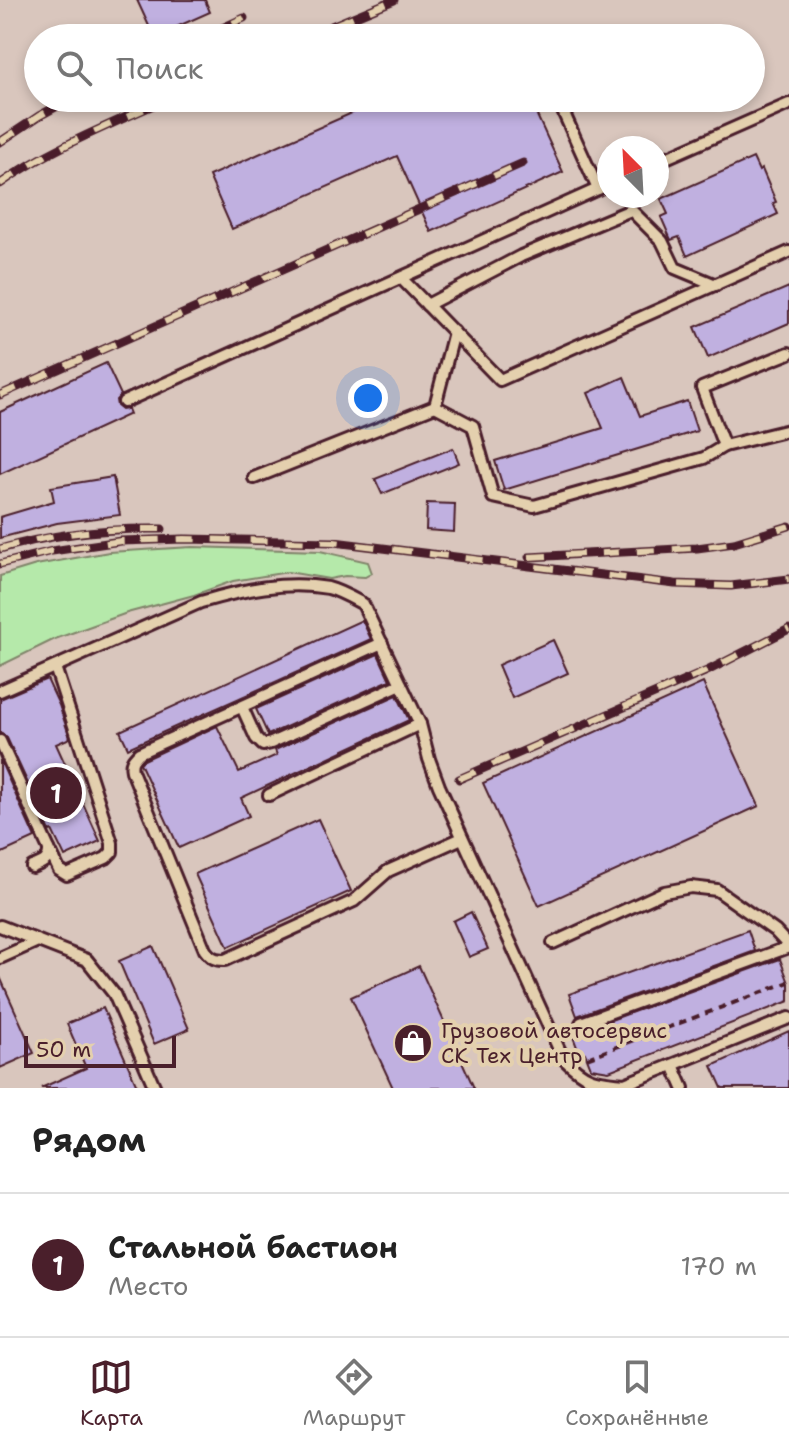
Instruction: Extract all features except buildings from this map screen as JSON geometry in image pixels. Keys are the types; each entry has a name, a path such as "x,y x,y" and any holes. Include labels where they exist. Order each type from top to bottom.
{"lane":[{"path":"669,157 789,104"},
{"path":"563,112 597,187"},
{"path":"124,402 597,189"},
{"path":"427,305 521,256 631,210 662,241 675,268 716,285"},
{"path":"401,278 500,380 789,252"},
{"path":"435,406 454,332"},
{"path":"724,446 702,388 789,353"},
{"path":"254,478 435,406 473,426 493,497 534,506 704,458 724,446 789,430"},
{"path":"0,691 201,602 236,591 288,585 330,588 363,604 420,724 429,759 462,838 563,1058 578,1074 620,1086 789,1018"},
{"path":"382,643 139,753 133,759 131,765 205,950 215,960 225,960 354,901 388,871 462,838"},
{"path":"0,741 59,870 67,875 106,858 112,852 112,843 55,667"},
{"path":"242,707 256,738 263,745 401,684"},
{"path":"269,795 420,724"},
{"path":"32,867 47,860 49,849"},
{"path":"553,943 664,892 691,887 717,890 775,931 789,946 581,1023"},
{"path":"0,926 87,960 114,994 155,1088"},
{"path":"0,958 38,941"},
{"path":"673,1065 683,1088"}],"path":[{"path":"570,1065 789,982"}],"green space":[{"path":"192,547 320,551 368,562 372,573 365,577 329,579 288,572 233,581 127,613 55,639 0,666 0,576 36,565 109,552"}],"railway":[{"path":"337,24 394,0"},
{"path":"231,24 244,18"},
{"path":"0,142 46,112"},
{"path":"0,184 61,148 138,112"},
{"path":"0,395 523,163"},
{"path":"529,557 697,548 734,543 789,526"},
{"path":"0,549 80,533 162,529"},
{"path":"0,564 52,551 121,541 184,539 334,542 675,584 731,586 789,579"},
{"path":"459,779 709,670 789,629"}],"place":[{"name":"Стальной бастион","path":"56,793"},
{"name":"Грузовой автосервис СК Тех Центр","path":"413,1043"}]}
